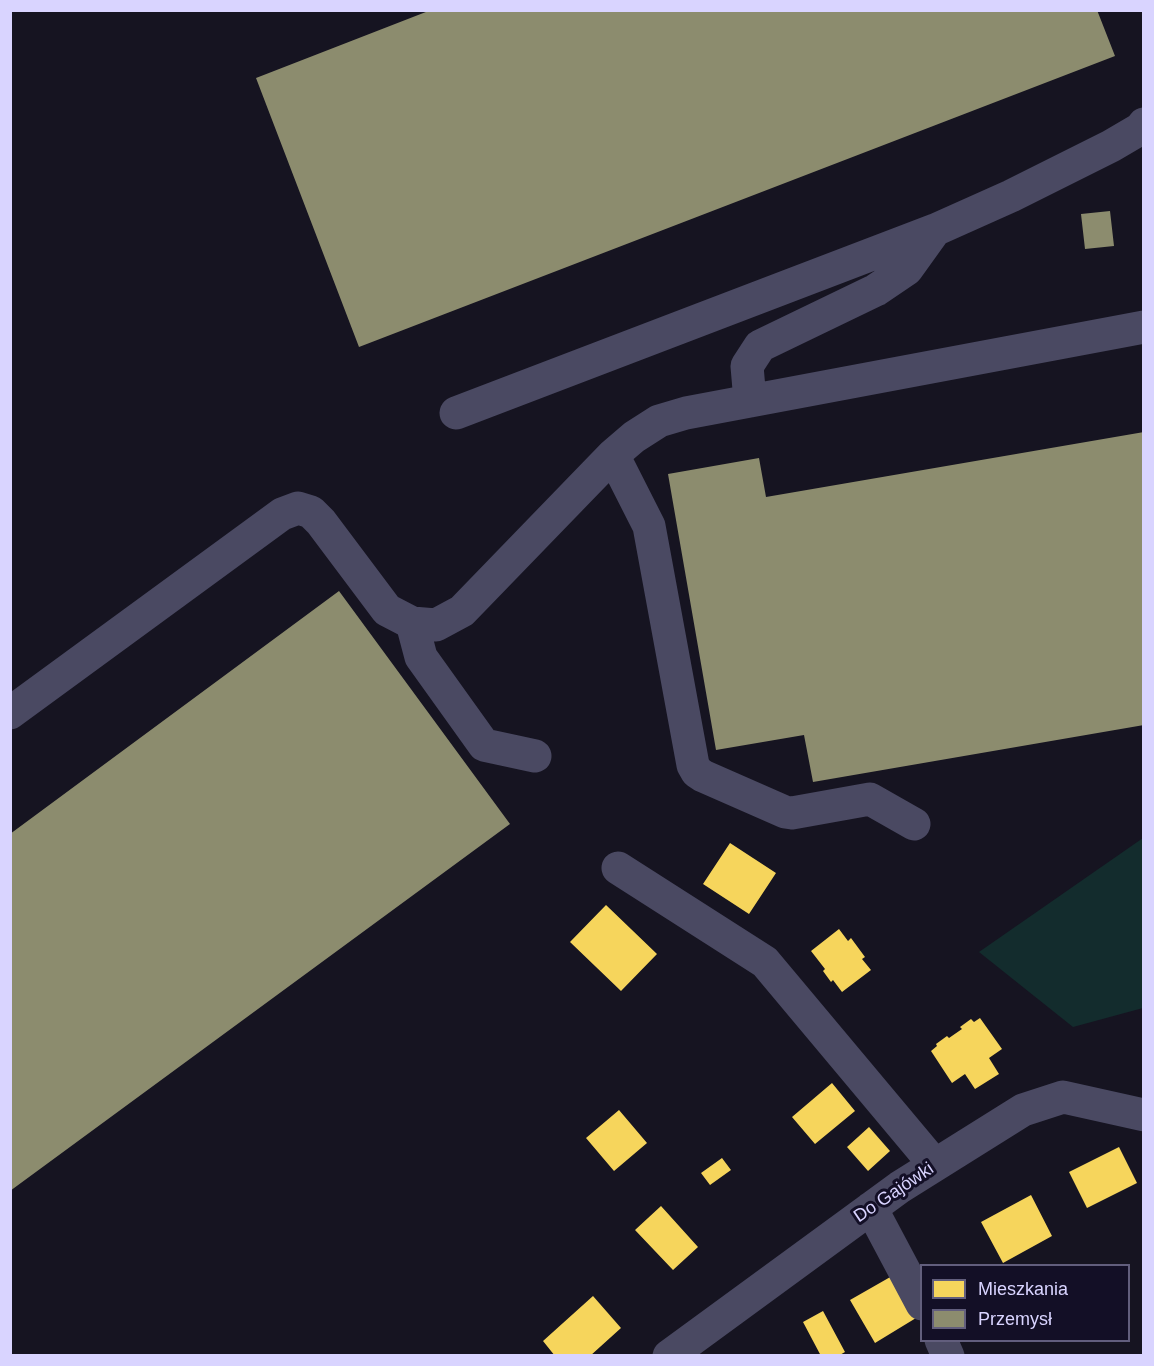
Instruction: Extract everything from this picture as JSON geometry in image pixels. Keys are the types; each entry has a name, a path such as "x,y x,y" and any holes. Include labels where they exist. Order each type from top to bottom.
{"street":[{"path":"456,413 935,230 1011,196 1111,146 1140,129 1143,124"},
{"path":"750,401 747,366 760,346 876,290 907,269 935,230"},
{"path":"10,713 282,514 298,508 311,512 321,522 387,610 412,623 436,625 462,610 613,455 634,437 659,421 686,413 1143,327"},
{"path":"613,455 649,526 693,765 697,772 785,812 792,813 870,799 914,824"},
{"path":"412,623 421,657 484,744 535,756"},
{"path":"618,868 765,962 935,1165"},
{"name":"Do Gajówki","path":"669,1356 900,1187 1023,1110 1063,1097 1143,1115"},
{"path":"871,1208 920,1302"},
{"path":"941,1342 948,1356"}],"green space":[{"path":"1143,838 1143,1008 1073,1027 979,952"}],"building: Mieszkania":[{"path":"730,843 776,873 749,914 703,884"},
{"path":"606,905 657,954 621,991 570,942"},
{"path":"839,929 848,941 851,938 865,957 862,959 871,970 842,992 833,980 831,982 823,971 825,969 811,951"},
{"path":"980,1018 1002,1049 989,1058 999,1074 975,1089 965,1074 952,1083 931,1051 937,1046 936,1044 962,1029 960,1027 971,1019 974,1022"},
{"path":"832,1083 855,1111 815,1144 792,1117"},
{"path":"619,1110 647,1143 614,1171 586,1138"},
{"path":"869,1127 890,1151 868,1171 847,1147"},
{"path":"1119,1147 1137,1183 1087,1208 1069,1172"},
{"path":"722,1158 731,1170 710,1185 701,1173"},
{"path":"1031,1195 1052,1236 1003,1263 981,1222"},
{"path":"661,1206 698,1247 673,1270 635,1230"},
{"path":"892,1276 916,1318 875,1343 850,1300"},
{"path":"593,1296 621,1328 590,1356 555,1356 543,1341"},
{"path":"823,1311 845,1352 838,1356 821,1356 803,1322"}],"building: Przemysł":[{"path":"431,10 1097,10 1115,56 359,347 256,78"},
{"path":"1110,211 1114,246 1085,249 1081,214"},
{"path":"1144,432 1144,725 813,782 804,735 716,750 668,474 759,458 766,497"},
{"path":"339,591 510,824 10,1191 10,834"}]}
